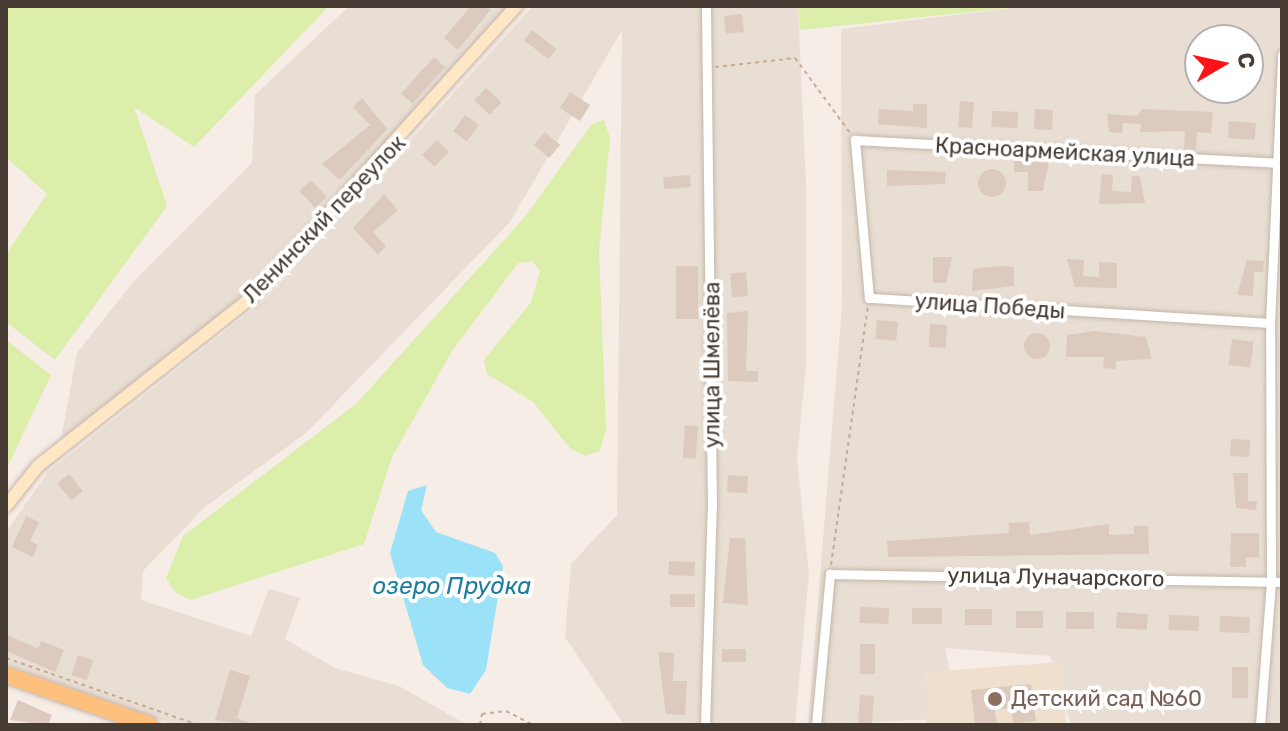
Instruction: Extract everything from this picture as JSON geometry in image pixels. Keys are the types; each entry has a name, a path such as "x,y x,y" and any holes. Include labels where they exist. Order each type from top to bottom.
{"highway":[{"path":"6,675 150,725"}],"main road":[{"name":"Ленинский переулок","path":"6,506 38,466 256,294 516,6"}],"street":[{"name":"улица Шмелёва","path":"705,725 710,67 706,6"},
{"path":"1260,725 1276,581 1270,321 1279,192 1276,163 1282,54"},
{"path":"855,140 869,298"},
{"name":"Красноармейская улица","path":"855,140 1276,163"},
{"name":"улица Победы","path":"869,298 1270,321 1282,319"},
{"path":"816,725 830,574"},
{"name":"улица Луначарского","path":"830,574 1276,581"}],"path":[{"path":"710,67 795,58 855,140"},
{"path":"830,574 869,298"},
{"path":"6,658 198,725"},
{"path":"480,725 482,714 506,711 533,725"}],"shaded area":[{"path":"349,6 508,6 260,284 61,439 77,353 134,281 252,163 255,95"},
{"path":"533,6 798,6 806,186 806,366 797,458 809,574 795,725 624,725 565,637 571,564 617,515 622,30 510,222 306,433 205,507 143,571 141,600 251,636 269,589 300,598 285,639 335,668 399,686 464,723 504,725 174,725 6,665 6,532 48,472 266,299"},
{"path":"1028,6 1282,6 1282,725 1071,725 1050,656 945,648 959,718 808,725 842,305 841,29"},
{"name":"Детский сад №60","path":"1062,662 1066,725 927,725 925,672"}],"green space":[{"path":"6,6 329,6 194,147 134,107 167,206 55,360 6,322 6,254 47,194 6,157"},
{"path":"798,6 1028,6 800,30"},
{"path":"604,120 610,138 599,251 606,429 600,451 585,456 570,448 533,402 487,374 484,360 531,302 540,271 532,261 518,263 452,351 392,457 364,544 190,600 175,592 166,578 183,536 356,404 524,218 592,124"},
{"path":"6,340 51,375 6,470"}],"water":[{"name":"озеро Прудка","path":"427,485 421,510 436,532 495,553 503,566 486,670 470,694 447,688 423,665 390,553 408,491"}],"building":[{"path":"471,6 491,9 458,50 444,38"},
{"path":"742,14 744,32 726,34 724,16"},
{"path":"532,30 556,49 548,59 524,40"},
{"path":"434,57 445,67 412,103 401,93"},
{"path":"486,88 501,102 490,115 474,100"},
{"path":"570,92 590,105 580,121 560,108"},
{"path":"362,98 387,129 340,180 322,164 370,125 353,107"},
{"path":"960,101 974,102 972,128 958,127"},
{"path":"913,104 927,104 927,128 878,124 879,109 913,111"},
{"path":"1035,109 1053,110 1052,130 1034,129"},
{"path":"1142,109 1213,112 1211,133 1197,132 1196,150 1184,149 1185,131 1140,132 1141,124 1123,123 1122,133 1109,132 1107,114 1137,116"},
{"path":"992,111 1018,112 1017,128 991,127"},
{"path":"465,115 479,125 467,141 453,131"},
{"path":"1229,121 1256,123 1255,140 1228,138"},
{"path":"545,132 560,145 549,158 534,145"},
{"path":"437,140 449,152 434,167 422,155"},
{"path":"1014,160 1049,162 1043,191 1028,191 1028,172 1014,172"},
{"path":"992,169 1002,173 1006,183 1002,193 992,197 982,193 978,183 982,173"},
{"path":"887,170 946,172 945,184 887,186"},
{"path":"1102,174 1113,175 1112,191 1131,192 1132,176 1140,176 1145,203 1099,204"},
{"path":"690,175 691,187 664,189 663,177"},
{"path":"311,180 327,197 315,208 299,191"},
{"path":"384,194 398,210 373,232 386,246 378,255 353,228"},
{"path":"933,257 952,257 946,283 933,283"},
{"path":"1067,259 1084,260 1083,276 1099,277 1099,262 1117,263 1117,288 1075,287"},
{"path":"1247,260 1264,261 1263,272 1254,272 1253,296 1237,295"},
{"path":"676,266 698,266 698,319 676,319"},
{"path":"1014,267 1014,286 972,291 973,269"},
{"path":"746,272 748,296 732,297 730,273"},
{"path":"748,311 746,371 758,371 758,382 728,381 727,313"},
{"path":"877,320 898,322 896,341 875,339"},
{"path":"930,324 947,325 946,348 929,347"},
{"path":"1095,331 1146,337 1152,359 1116,361 1116,369 1103,368 1104,357 1066,357 1067,335"},
{"path":"1037,333 1046,337 1050,346 1046,355 1037,359 1028,355 1024,346 1028,337"},
{"path":"1232,339 1254,342 1250,368 1228,365"},
{"path":"685,425 698,426 696,459 683,458"},
{"path":"1231,439 1250,440 1249,457 1230,456"},
{"path":"1233,473 1248,473 1248,501 1257,501 1256,510 1236,508"},
{"path":"69,474 83,491 71,501 57,483"},
{"path":"728,475 748,476 747,493 727,492"},
{"path":"26,516 39,522 30,541 38,545 33,557 12,547"},
{"path":"1029,522 1030,535 1109,524 1109,535 1134,534 1134,526 1148,526 1149,554 888,557 887,541 1009,533 1009,523"},
{"path":"1231,533 1259,533 1259,558 1246,557 1246,567 1230,567"},
{"path":"730,538 745,538 748,605 723,603"},
{"path":"669,561 695,562 694,576 669,575"},
{"path":"670,594 695,594 695,607 670,607"},
{"path":"860,607 889,608 888,624 859,623"},
{"path":"912,608 942,608 942,624 912,624"},
{"path":"965,609 992,609 992,625 965,625"},
{"path":"1016,611 1043,611 1043,628 1016,628"},
{"path":"1066,612 1094,612 1094,629 1066,629"},
{"path":"1117,612 1148,614 1147,630 1116,628"},
{"path":"1169,615 1199,616 1198,631 1168,630"},
{"path":"1220,616 1250,617 1249,633 1219,632"},
{"path":"6,634 38,649 41,641 64,650 55,672 6,651"},
{"path":"860,644 875,644 875,674 860,674"},
{"path":"722,649 746,649 746,662 722,662"},
{"path":"658,652 674,653 673,681 687,681 685,715 666,714"},
{"path":"78,655 93,660 87,680 72,675"},
{"path":"1232,667 1248,667 1248,698 1232,698"},
{"path":"230,670 250,676 237,718 255,725 215,720"},
{"path":"1031,684 1036,721 1013,724 1011,708 995,710 997,725 975,725 971,690"},
{"path":"860,695 874,696 872,725 858,725"},
{"path":"18,700 52,715 48,725 10,720"}],"place":[{"name":"Детский сад №60","path":"995,699"}]}
